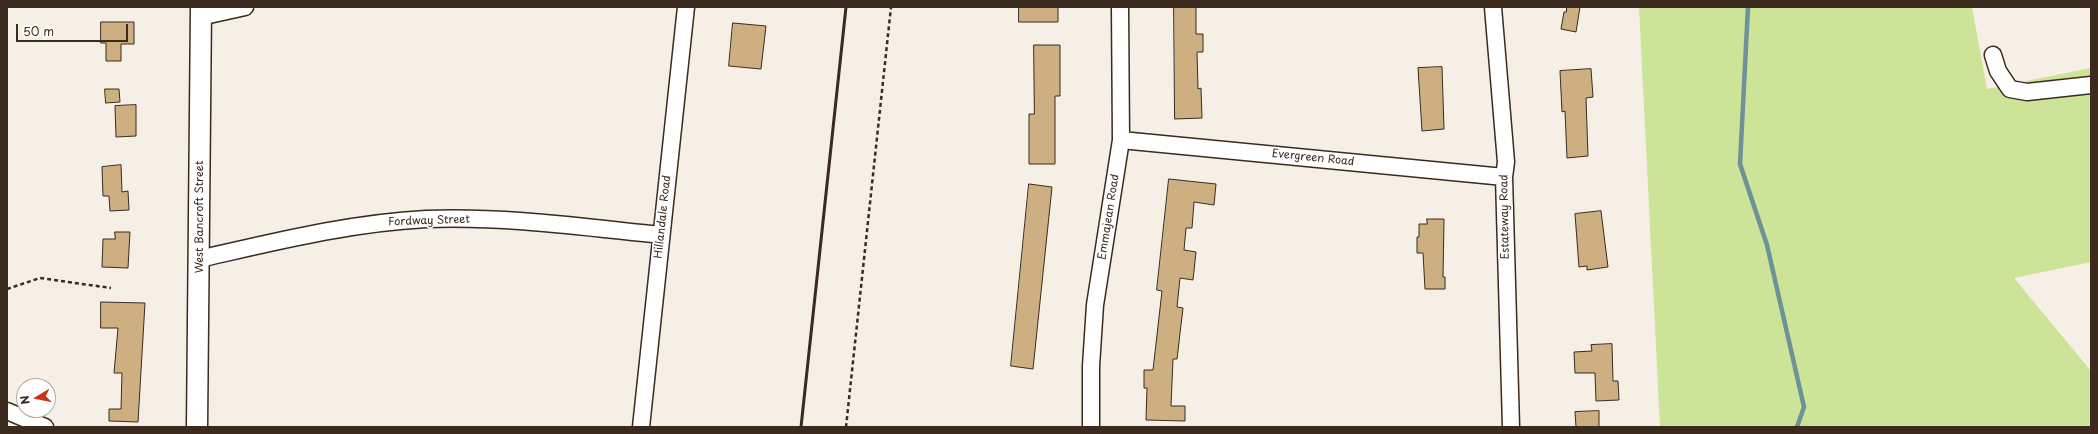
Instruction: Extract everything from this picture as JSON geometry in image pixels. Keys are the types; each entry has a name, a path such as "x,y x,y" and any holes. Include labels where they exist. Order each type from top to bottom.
{"main road":[{"name":"West Bancroft Street","path":"197,427 200,12"}],"street":[{"path":"200,12 246,7"},
{"name":"Hillandale Road","path":"640,427 686,7"},
{"name":"Emmajean Road","path":"1091,427 1091,366 1095,305 1121,140 1120,7"},
{"name":"Estateway Road","path":"1493,7 1506,162 1504,177 1511,427"},
{"path":"1993,55 1998,71 2010,89 2027,92 2091,85"},
{"name":"Evergreen Road","path":"1121,140 1504,177"},
{"name":"Fordway Street","path":"199,259 323,231 426,219 489,219 661,235"},
{"path":"7,411 45,427"}],"path":[{"path":"846,427 891,7"},
{"path":"7,288 40,278 111,288"}],"green space":[{"path":"1639,7 1972,7 1987,89 2091,68 2091,262 2014,278 2091,371 2091,427 1660,427"}],"building":[{"path":"1019,7 1058,7 1058,22 1019,22"},
{"path":"1174,7 1196,7 1196,34 1203,34 1203,52 1197,52 1198,89 1201,88 1202,118 1175,119"},
{"path":"1567,7 1580,7 1576,32 1561,29 1564,12 1566,12"},
{"path":"101,22 134,22 134,44 121,44 121,61 106,61 106,43 101,43"},
{"path":"733,23 766,26 761,69 729,66"},
{"path":"1034,45 1060,45 1060,96 1055,96 1055,164 1029,164 1029,114 1034,114"},
{"path":"1442,67 1444,129 1422,131 1418,68"},
{"path":"1591,69 1593,97 1586,98 1588,156 1567,158 1565,111 1562,112 1560,71"},
{"path":"105,89 119,89 120,102 106,103"},
{"path":"136,105 136,136 116,137 115,106"},
{"path":"121,165 122,192 128,191 129,210 110,211 109,196 103,196 102,167"},
{"path":"1169,179 1216,184 1214,205 1194,202 1192,228 1186,228 1184,250 1196,252 1193,280 1180,278 1177,307 1183,308 1177,359 1173,359 1171,406 1185,406 1185,421 1146,420 1147,388 1144,388 1144,370 1153,370 1162,291 1157,290"},
{"path":"1029,184 1052,187 1033,369 1011,366"},
{"path":"1601,211 1608,267 1587,270 1587,266 1579,267 1575,214"},
{"path":"1427,219 1444,219 1443,277 1445,277 1445,289 1425,289 1423,253 1417,253 1417,237 1419,237 1419,224 1427,224"},
{"path":"115,232 130,232 128,268 102,267 103,239 115,239"},
{"path":"101,302 145,303 138,422 109,421 109,409 121,409 122,373 114,373 118,328 101,328"},
{"path":"1612,344 1613,381 1618,381 1619,400 1596,401 1595,373 1575,373 1574,352 1592,351 1591,345"},
{"path":"1599,411 1599,427 1576,427 1575,412"}],"waterway":[{"path":"1748,7 1740,164 1767,245 1804,407 1797,427"}],"railway":[{"path":"801,427 846,7"}]}
